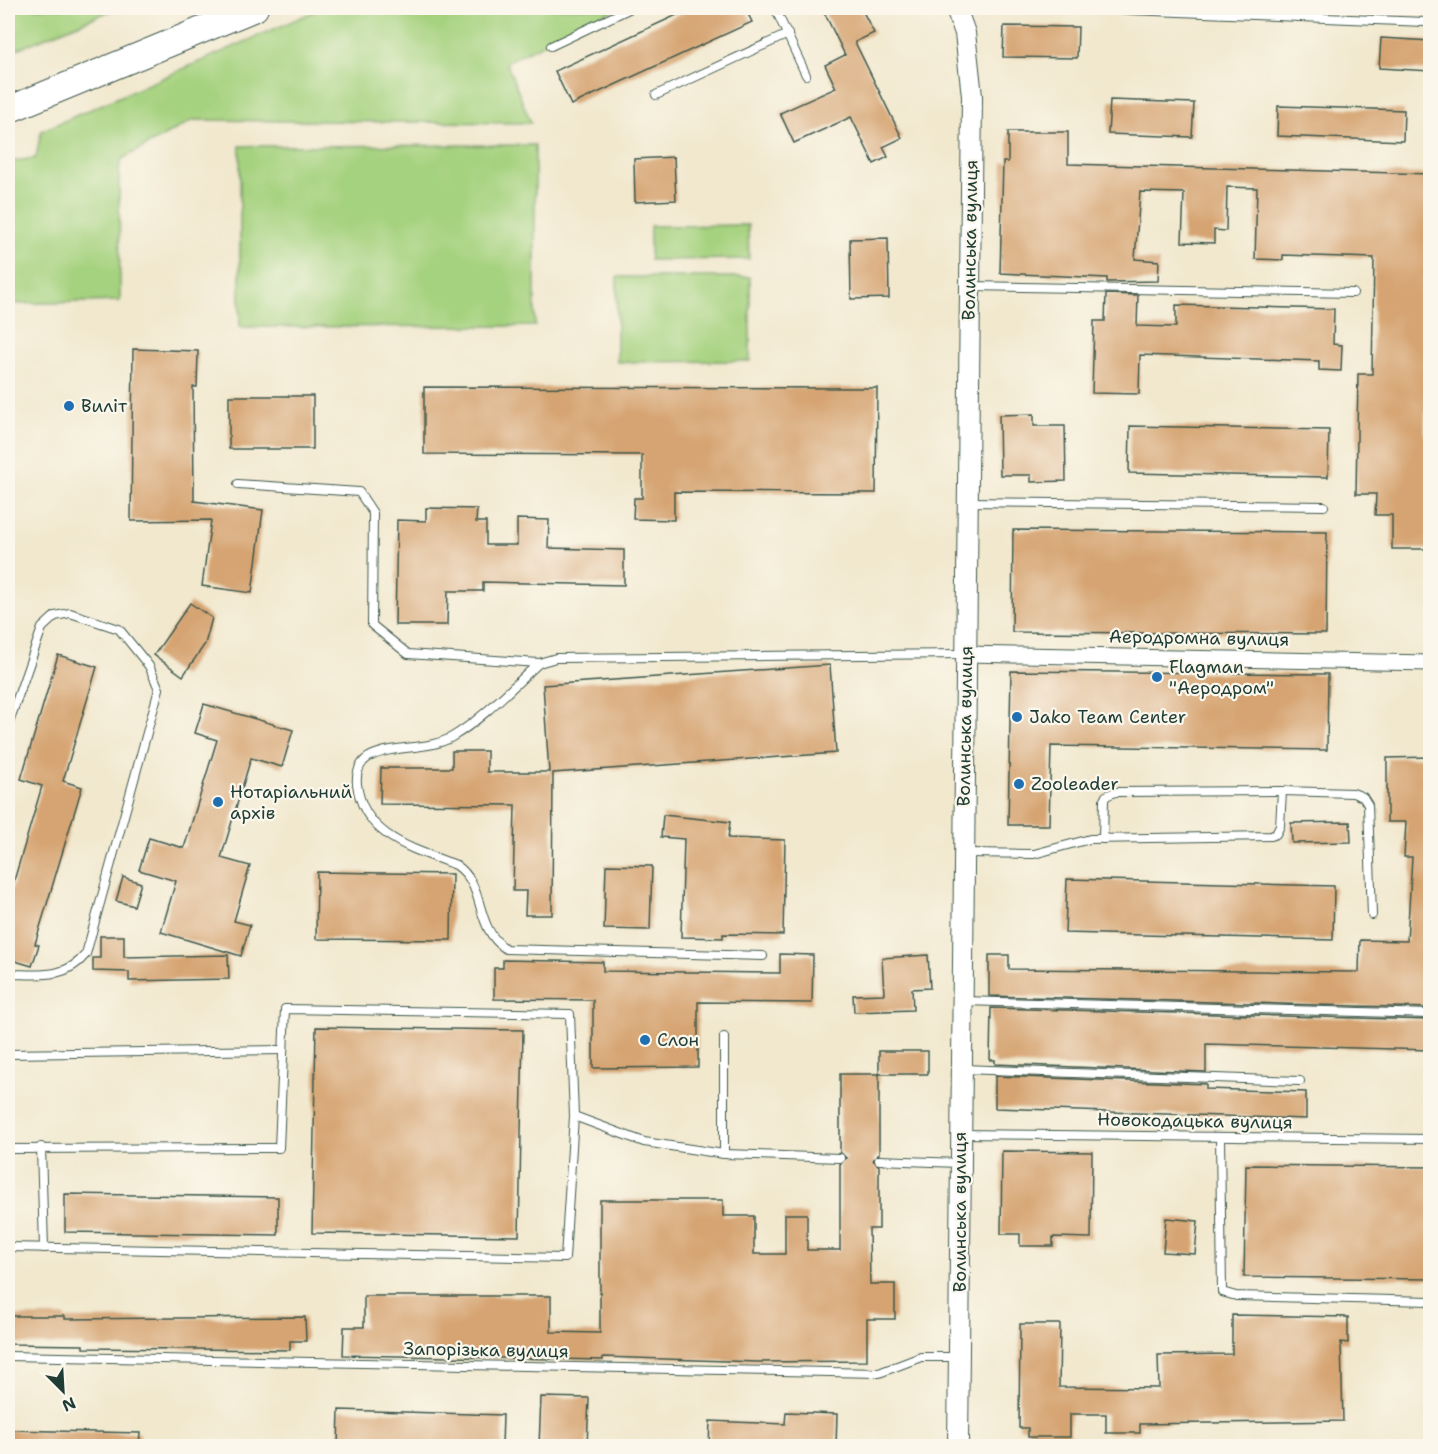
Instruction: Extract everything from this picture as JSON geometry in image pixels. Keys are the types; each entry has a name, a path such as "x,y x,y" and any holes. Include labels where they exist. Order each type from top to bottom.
{"main road":[{"path":"8,111 255,8"}],"street":[{"name":"Волинська вулиця","path":"956,8 965,33 972,96 959,1163 958,1446"},
{"name":"Аеродромна вулиця","path":"966,654 1431,663"}],"lane":[{"path":"551,46 631,8"},
{"path":"775,8 806,75"},
{"path":"1078,8 1425,22"},
{"path":"656,95 788,34"},
{"path":"970,286 1353,293"},
{"path":"238,484 359,492 373,513 372,625 408,654 539,663 556,658 966,654"},
{"path":"968,502 1324,506"},
{"path":"8,725 42,628 55,616 70,613 119,629 149,666 159,689 86,954 76,967 56,974 8,974"},
{"path":"539,663 452,737 433,744 377,753 365,759 358,768 357,780 359,796 368,817 387,836 456,865 466,872 472,881 486,929 494,941 506,950 763,956"},
{"path":"963,853 1034,854 1090,839 1271,836 1276,834 1280,826 1282,791"},
{"path":"1103,839 1104,800 1109,794 1340,791 1363,797 1368,805 1372,915"},
{"path":"961,1001 1431,1014"},
{"path":"8,1149 41,1147 279,1148 285,1009 570,1014 574,1116 565,1258 8,1247"},
{"path":"724,1037 724,1154"},
{"path":"8,1054 284,1050"},
{"path":"961,1069 1300,1081"},
{"path":"574,1116 644,1142 724,1154 840,1158"},
{"name":"Новокодацька вулиця","path":"960,1134 1431,1139"},
{"path":"1220,1137 1222,1292 1236,1296 1431,1301"},
{"path":"41,1147 44,1248"},
{"path":"879,1160 959,1163"},
{"name":"Запорізька вулиця","path":"8,1356 879,1373 921,1357 960,1357"}],"green space":[{"path":"8,8 117,8 8,53"},
{"path":"322,8 617,8 506,62 531,123 193,120 122,159 119,169 120,301 8,304 8,162 36,158 41,131"},
{"path":"535,145 535,326 240,327 240,146"},
{"path":"748,225 749,259 650,260 650,226"},
{"path":"617,277 750,277 750,361 617,362"}],"building":[{"path":"692,8 745,8 752,22 571,105 555,71"},
{"path":"822,8 861,8 874,33 855,42 902,138 883,147 888,157 874,164 851,117 794,143 780,113 836,88 825,65 845,55"},
{"path":"1004,26 1078,27 1077,58 1003,57"},
{"path":"1381,38 1431,41 1431,71 1379,68"},
{"path":"1110,100 1194,103 1192,137 1108,134"},
{"path":"1278,106 1404,110 1403,141 1277,136"},
{"path":"1008,132 1068,132 1068,164 1431,174 1431,384 1426,384 1425,436 1431,436 1429,549 1392,549 1392,515 1375,515 1376,494 1356,494 1358,374 1372,374 1374,258 1283,255 1283,260 1255,259 1257,188 1227,187 1226,231 1214,230 1214,243 1182,242 1184,193 1140,192 1135,259 1159,261 1158,281 1107,282 1107,278 1000,273 1003,162 1008,162"},
{"path":"674,157 676,200 635,202 634,159"},
{"path":"888,238 889,298 851,299 850,239"},
{"path":"1106,294 1138,295 1137,326 1176,327 1176,305 1334,309 1333,344 1342,345 1341,371 1319,370 1319,361 1140,355 1139,394 1092,393 1094,321 1105,321"},
{"path":"133,349 198,351 197,387 193,387 194,501 263,510 252,593 202,586 211,520 131,521"},
{"path":"424,387 877,388 876,493 674,492 674,520 633,519 634,498 642,498 642,455 424,454"},
{"path":"229,396 313,396 313,449 229,449"},
{"path":"1034,414 1034,426 1065,426 1066,481 1031,482 1031,475 1000,475 999,415"},
{"path":"1130,426 1329,430 1328,477 1129,473"},
{"path":"426,508 477,509 476,522 486,522 486,545 517,545 517,519 549,520 548,548 624,550 624,585 483,582 483,591 448,591 447,625 395,625 397,520 426,521"},
{"path":"1013,530 1327,532 1326,634 1012,632"},
{"path":"190,603 212,618 205,644 183,676 154,655"},
{"path":"58,655 97,667 63,781 82,787 35,944 39,945 32,966 8,959 8,901 42,786 21,779"},
{"path":"830,665 836,753 553,773 552,915 525,915 526,891 513,891 515,805 380,804 381,768 452,768 452,751 487,751 487,772 549,772 543,685"},
{"path":"1011,671 1328,674 1327,750 1051,746 1049,825 1008,825"},
{"name":"Нотаріальний архів","path":"204,704 293,730 282,767 251,758 221,858 250,866 234,921 250,925 241,956 161,932 176,881 139,870 149,838 184,848 217,740 195,733"},
{"path":"1431,757 1431,1008 989,996 989,955 1009,955 1009,969 1359,972 1360,940 1407,941 1412,857 1404,857 1406,822 1387,822 1387,758"},
{"path":"663,815 730,822 728,838 785,840 783,935 723,934 723,938 681,937 684,839 661,837"},
{"path":"1350,822 1351,842 1292,843 1291,823"},
{"path":"606,865 652,866 650,930 604,929"},
{"path":"317,872 452,874 451,940 316,939"},
{"path":"123,877 141,883 134,906 116,901"},
{"path":"1067,879 1334,886 1333,940 1065,933"},
{"path":"100,936 124,936 124,957 228,955 229,979 129,981 129,972 93,971 93,958 100,958"},
{"path":"780,954 813,955 812,1003 698,1002 698,1067 593,1068 593,1000 494,999 494,968 503,968 503,960 603,962 603,971 780,973"},
{"path":"928,955 930,988 912,989 913,1010 854,1012 853,995 884,994 882,958"},
{"path":"991,1008 1431,1020 1431,1050 1206,1044 1206,1072 995,1064 995,1060 990,1060"},
{"path":"316,1027 523,1030 519,1236 312,1233"},
{"path":"879,1051 928,1051 928,1074 879,1074"},
{"path":"840,1074 879,1074 879,1154 873,1160 879,1166 879,1229 869,1229 870,1284 895,1284 895,1319 867,1319 867,1361 758,1362 603,1357 603,1360 343,1355 344,1327 364,1327 364,1296 551,1296 551,1332 600,1333 600,1200 723,1200 723,1216 754,1216 754,1254 785,1254 785,1214 807,1214 807,1250 840,1250 840,1164 846,1158 840,1152"},
{"path":"995,1076 1206,1084 1206,1089 1306,1092 1306,1119 995,1108"},
{"path":"1002,1151 1092,1152 1091,1238 1053,1237 1053,1246 1020,1246 1020,1234 1001,1234"},
{"path":"1246,1165 1431,1167 1431,1279 1244,1277"},
{"path":"65,1194 278,1197 278,1235 65,1232"},
{"path":"1166,1218 1198,1221 1195,1254 1163,1252"},
{"path":"1232,1315 1348,1317 1348,1343 1341,1342 1343,1421 1140,1424 1140,1433 1106,1433 1106,1414 1070,1414 1070,1437 1028,1437 1028,1428 1019,1428 1020,1324 1060,1324 1059,1387 1159,1388 1158,1355 1232,1354"},
{"path":"8,1316 65,1316 65,1319 305,1317 306,1341 290,1341 290,1350 83,1348 83,1345 8,1344"},
{"path":"541,1397 589,1398 587,1446 539,1446"},
{"path":"339,1410 503,1415 502,1446 338,1446"},
{"path":"786,1412 837,1414 836,1446 709,1446 710,1421 785,1424"},
{"path":"8,1430 140,1433 139,1446 8,1446"}],"place":[{"name":"Виліт","path":"69,406"},
{"name":"Flagman \"Аеродром\"","path":"1157,677"},
{"name":"Jako Team Center","path":"1017,717"},
{"name":"Zooleader","path":"1019,784"},
{"name":"Нотаріальний архів","path":"218,802"},
{"name":"Слон","path":"645,1040"}]}
